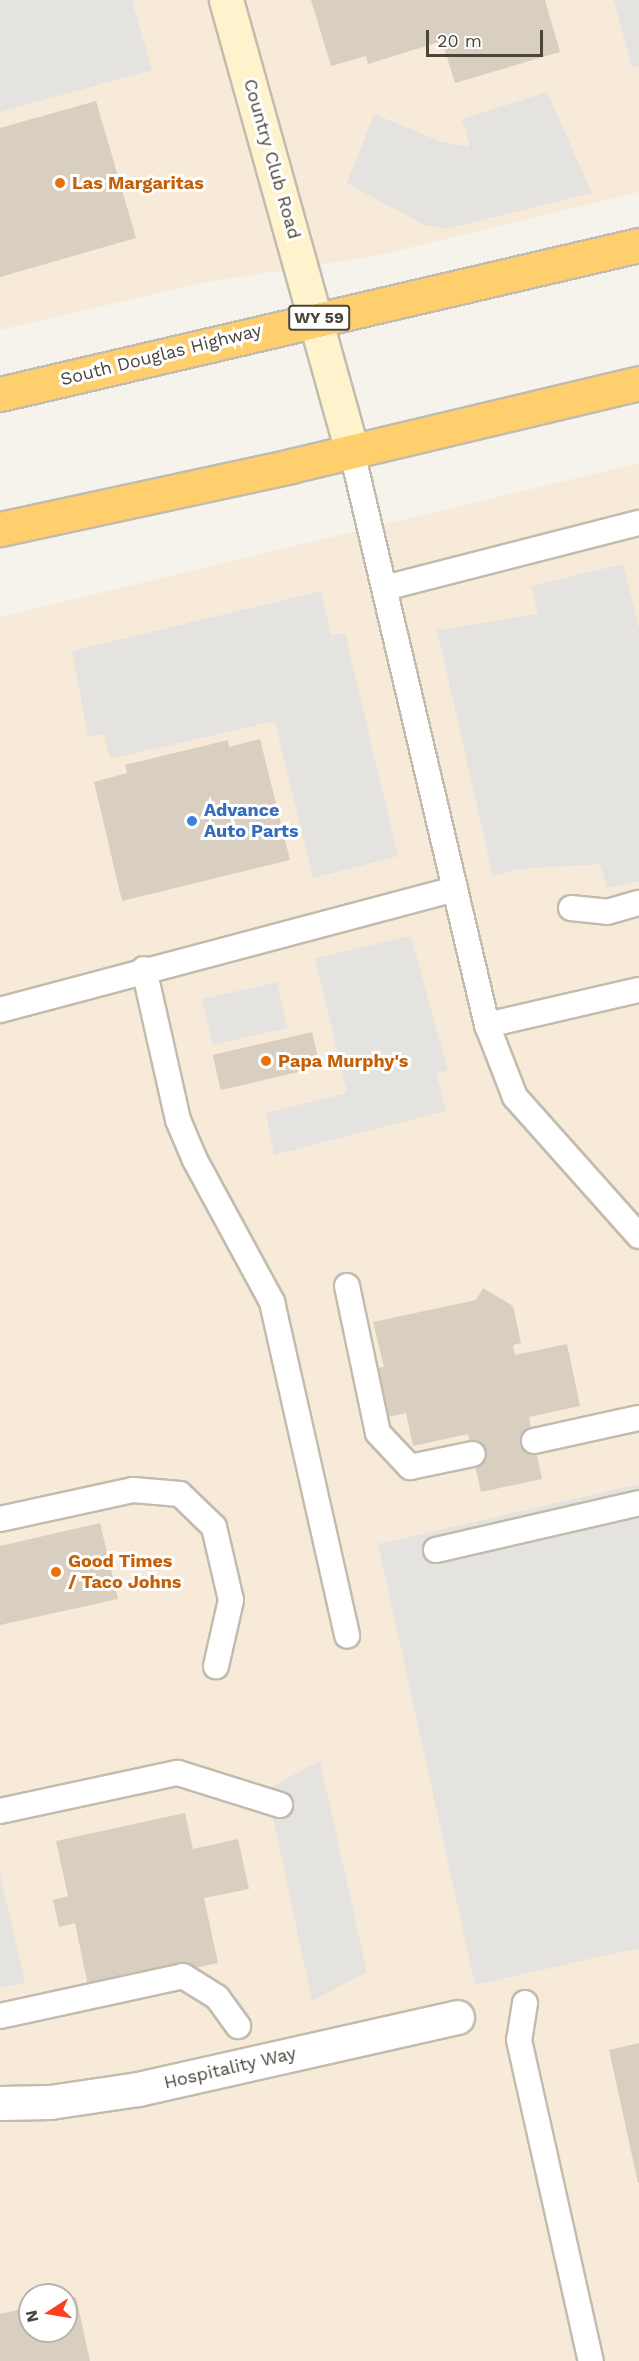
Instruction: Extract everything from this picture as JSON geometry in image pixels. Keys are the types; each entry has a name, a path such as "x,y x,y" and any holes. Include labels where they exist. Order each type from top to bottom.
{"highway":[{"name":"South Douglas Highway","path":"0,394 639,245"},
{"path":"0,529 352,452 639,383"}],"street":[{"name":"Country Club Road","path":"226,0 352,452"},
{"name":"Hospitality Way","path":"0,2103 50,2102 138,2089 457,2017"}],"lane":[{"path":"352,452 487,1025 515,1097 639,1236"},
{"path":"385,588 639,524"},
{"path":"0,1010 144,969 455,889"},
{"path":"571,908 608,912 639,903"},
{"path":"144,969 178,1120 195,1160 272,1302 347,1636"},
{"path":"487,1025 639,990"},
{"path":"347,1286 378,1433 410,1467 473,1454"},
{"path":"534,1441 639,1418"},
{"path":"0,1519 132,1490 180,1494 214,1527 231,1600 216,1666"},
{"path":"436,1550 639,1503"},
{"path":"0,1811 178,1773 280,1805"},
{"path":"0,2016 183,1976 217,1997 238,2026"},
{"path":"525,2003 519,2040 591,2361"}],"shaded area":[{"path":"0,0 639,0 639,192 376,256 201,283 0,330"},
{"path":"0,0 132,0 152,70 0,112"},
{"path":"614,0 639,0 639,66 632,68"},
{"path":"547,92 592,193 446,229 424,225 347,183 374,114 442,142 470,147 462,119"},
{"path":"639,463 639,2361 0,2361 0,617"},
{"path":"623,564 639,628 639,881 607,888 600,864 520,869 493,876 437,630 538,614 531,586"},
{"path":"321,591 331,635 345,633 398,856 313,878 275,721 110,759 104,734 88,737 72,651"},
{"path":"411,936 448,1071 436,1072 446,1111 274,1155 266,1113 347,1093 315,958"},
{"path":"277,982 288,1028 213,1045 202,999"},
{"path":"639,1484 639,1948 475,1985 378,1544"},
{"path":"320,1761 367,1972 312,2001 267,1789"},
{"path":"0,1873 25,1983 0,1988"}],"building":[{"path":"311,0 545,0 560,52 455,83 442,41 368,64 366,56 331,66"},
{"name":"Las Margaritas","path":"96,101 136,238 0,277 0,128"},
{"name":"Advance Auto Parts","path":"260,739 290,860 122,901 94,782 127,773 125,765 228,740 229,747"},
{"name":"Papa Murphy's","path":"312,1032 320,1067 221,1090 213,1055"},
{"path":"483,1288 513,1306 521,1343 513,1345 515,1355 567,1344 580,1406 529,1417 542,1479 481,1492 468,1434 413,1446 406,1413 388,1417 377,1368 384,1367 373,1322 476,1300"},
{"name":"Good Times / Taco Johns","path":"100,1523 118,1599 0,1625 0,1546"},
{"path":"185,1813 193,1849 238,1839 249,1889 204,1898 218,1963 89,1991 75,1923 59,1927 53,1900 68,1896 56,1841"},
{"path":"639,2043 639,2183 638,2183 609,2050"},
{"path":"78,2306 90,2361 0,2361 0,2314 18,2310 18,2343 78,2343"}],"place":[{"name":"Las Margaritas","path":"60,183"},
{"name":"Advance Auto Parts","path":"192,821"},
{"name":"Papa Murphy's","path":"266,1061"},
{"name":"Good Times / Taco Johns","path":"56,1572"}]}
